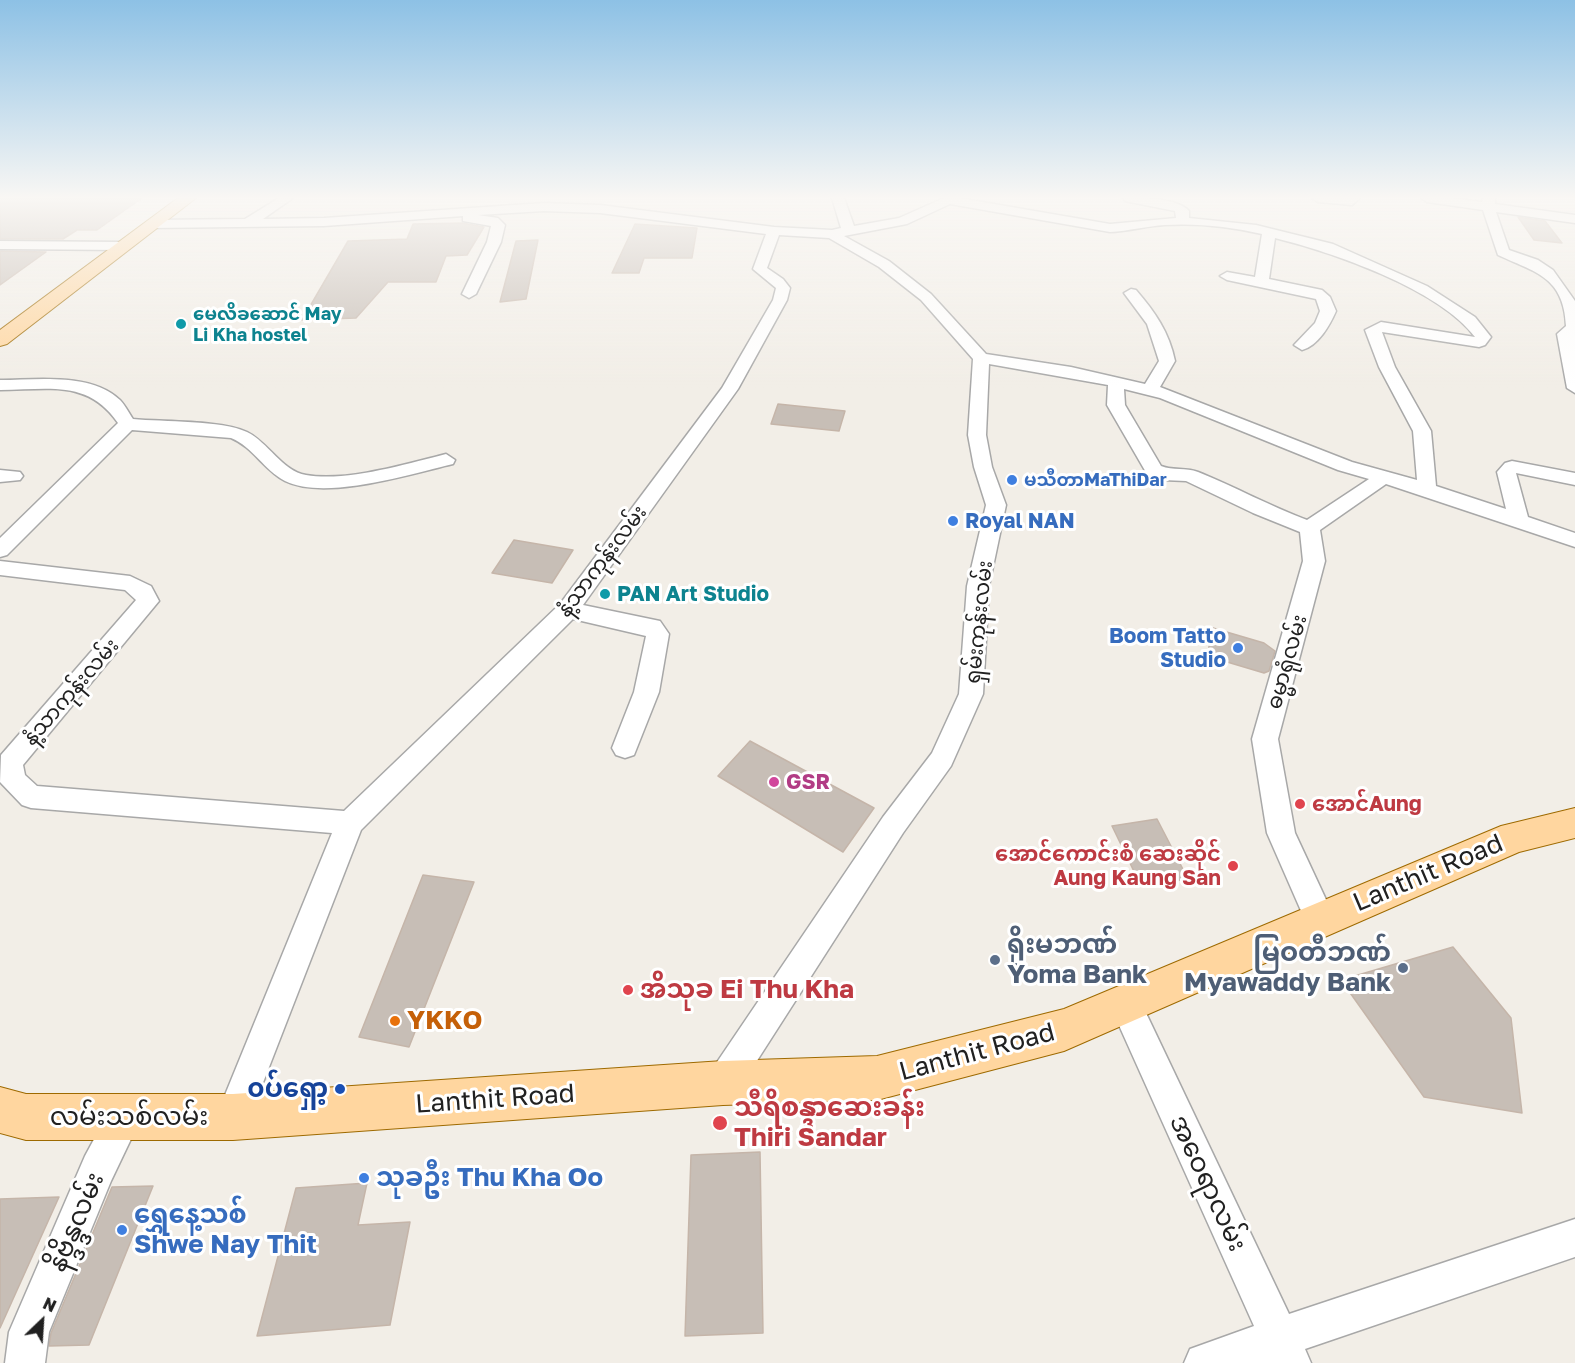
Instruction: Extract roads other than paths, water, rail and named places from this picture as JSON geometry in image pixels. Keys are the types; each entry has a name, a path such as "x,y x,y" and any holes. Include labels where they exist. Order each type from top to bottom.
{"main road":[{"path":"0,340 103,262"},
{"name":"Lanthit Road","path":"233,1118 723,1083 877,1078 1064,1030 1514,837 1575,823"},
{"name":"လမ်းသစ်လမ်း","path":"9,1120 233,1118"}],"street":[{"path":"469,294 485,262"},
{"name":"နံ့သာကုန်းလမ်း","path":"233,1118 350,823 568,610 730,389 780,300 783,288 779,281 765,276 760,269 763,262"},
{"path":"881,262 926,297 981,358 1071,372 1166,394 1345,466 1427,489 1520,523 1575,540"},
{"path":"1261,282 1264,262"},
{"path":"1362,262 1406,281 1470,320 1483,336 1479,342 1381,327 1373,330 1387,367 1422,431 1427,489"},
{"path":"1522,262 1543,268 1554,278 1575,319 1574,328 1565,334 1575,388"},
{"path":"1227,276 1317,293 1323,297 1328,311 1322,325 1302,345"},
{"path":"1131,293 1156,326 1167,361 1150,390"},
{"name":"ရှမ်းကုန်းလမ်း","path":"723,1083 893,825 942,759 971,694 978,586 996,505 983,467 977,435 977,394 981,358"},
{"path":"1116,383 1116,405 1154,470 1163,474 1190,475 1260,508 1310,528 1324,515 1358,496 1383,477"},
{"path":"0,385 83,388 97,392 114,404 128,424"},
{"path":"0,550 128,424 234,433 247,438 292,477 307,483 329,482 446,460"},
{"path":"1520,523 1506,472 1508,469 1512,467 1575,479"},
{"name":"ဓမ္မာရုံလမ်း","path":"1310,528 1314,561 1265,739 1281,833 1320,919"},
{"name":"နံ့သာကုန်းလမ်း","path":"0,568 130,583 143,591 148,601 10,762 12,780 31,797 350,823"},
{"path":"568,610 652,627 658,633 657,654 646,700 626,748"},
{"name":"အဝေရာလမ်း","path":"1125,1003 1285,1351"},
{"name":"နိဗ္ဒိန္ဒလမ်း","path":"25,1363 29,1332 98,1169 124,1118"},
{"path":"1204,1363 1285,1351 1575,1238"}],"place":[{"name":"မေလိခဆောင် May Li Kha hostel","path":"181,324"},
{"name":"မသီတာMaThiDar","path":"1012,480"},
{"name":"Royal NAN","path":"953,521"},
{"name":"PAN Art Studio","path":"605,594"},
{"name":"Boom Tatto Studio","path":"1238,648"},
{"name":"GSR","path":"774,782"},
{"name":"အောင်Aung","path":"1300,804"},
{"name":"အောင်ကောင်းစံ ဆေးဆိုင် Aung Kaung San","path":"1233,866"},
{"name":"ရိုးမဘဏ် Yoma Bank","path":"995,960"},
{"name":"မြဝတီဘဏ် Myawaddy Bank","path":"1403,968"},
{"name":"အိသုခ Ei Thu Kha","path":"628,990"},
{"name":"YKKO","path":"395,1021"},
{"name":"၀ပ်ရှော့","path":"340,1089"},
{"name":"သီရိစန္ဒာဆေးခန်း Thiri Sandar","path":"720,1123"},
{"name":"သုခဦး Thu Kha Oo","path":"364,1178"},
{"name":"ရွှေနေ့သစ် Shwe Nay Thit","path":"122,1230"}]}
